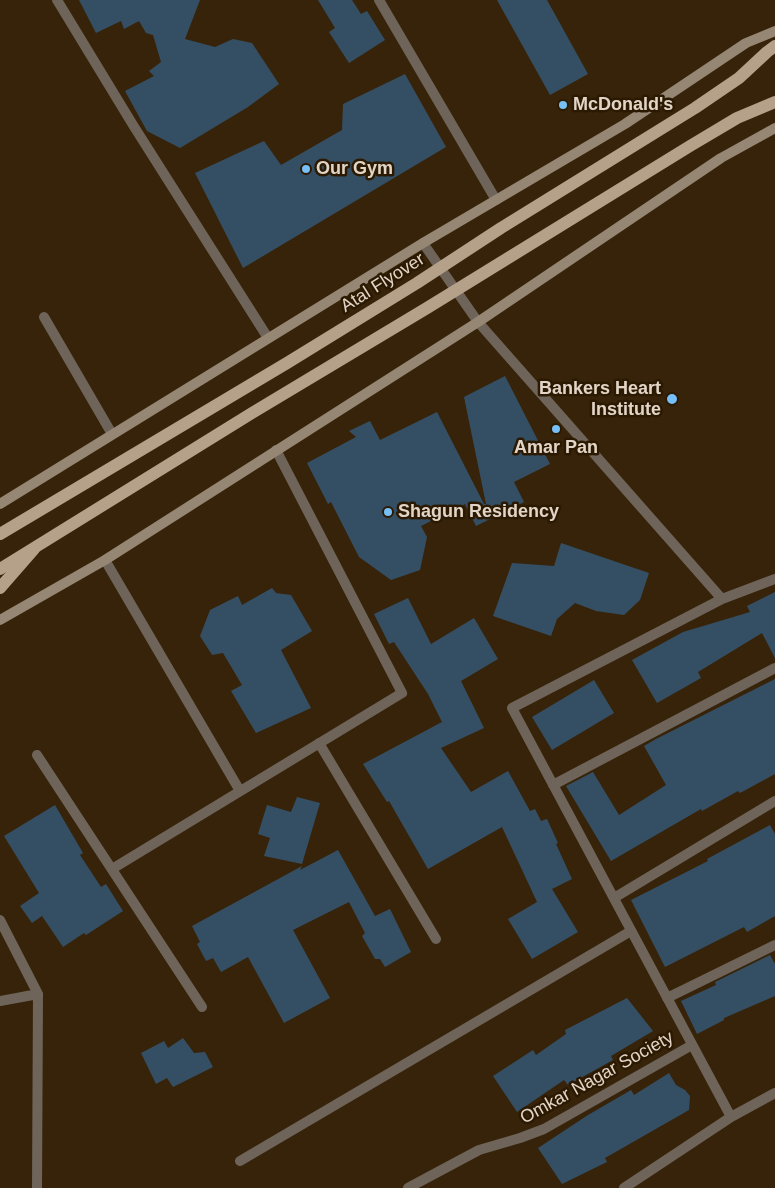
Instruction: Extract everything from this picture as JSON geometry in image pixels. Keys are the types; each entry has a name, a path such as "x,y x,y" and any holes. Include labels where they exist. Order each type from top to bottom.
{"main road":[{"name":"Atal Flyover","path":"0,534 287,363 695,108 739,78 775,46"},
{"path":"0,569 252,412 690,146 737,118 775,102"},
{"path":"0,588 35,547"}],"street":[{"path":"57,0 133,125 268,338"},
{"path":"380,0 496,200"},
{"path":"0,504 423,243 625,124 746,42 775,31"},
{"path":"0,620 105,560 478,322 721,158 775,128"},
{"path":"423,243 478,322 722,599"},
{"path":"44,318 112,434"},
{"path":"112,869 402,693 276,450"},
{"path":"105,560 240,791"},
{"path":"731,1117 512,708 722,599 775,580"},
{"path":"554,786 775,668"},
{"path":"319,743 436,939"},
{"path":"37,755 202,1007"},
{"path":"614,898 775,801"},
{"path":"0,920 38,994 37,1188"},
{"path":"240,1161 631,931"},
{"path":"667,998 775,945"},
{"path":"0,1001 38,994"},
{"name":"Omkar Nagar Society","path":"408,1188 487,1146 520,1138 538,1131 692,1045"},
{"path":"624,1188 731,1117 775,1094"}],"building":[{"path":"79,0 200,0 185,39 215,47 233,39 252,43 279,84 248,107 180,148 147,131 125,91 154,76 149,71 161,62 153,35 146,33 139,21 124,29 121,21 96,33"},
{"path":"318,0 352,0 361,14 367,11 385,40 349,63 329,32 335,28"},
{"path":"497,0 547,0 588,74 550,95"},
{"name":"Our Gym","path":"405,74 446,147 243,268 195,173 264,141 281,165 342,130 343,104"},
{"path":"505,376 550,464 514,482 524,502 476,526 465,504 421,526 427,537 420,570 391,580 359,557 331,502 328,504 307,463 356,437 349,431 370,421 380,440 437,412 484,504 486,504 464,397"},
{"path":"561,543 649,573 640,600 624,615 596,611 575,603 557,619 551,636 493,616 512,563 554,566"},
{"path":"272,588 276,593 291,595 312,631 281,650 311,708 256,733 231,691 242,685 223,653 212,655 200,636 210,610 238,596 242,605"},
{"path":"775,592 775,658 762,633 698,672 701,678 657,703 632,660 683,632 750,612 747,606"},
{"path":"408,598 431,644 474,618 498,659 461,681 484,728 441,748 471,792 508,771 530,811 535,809 541,821 547,819 558,843 556,844 572,879 552,889 578,932 532,959 508,919 537,902 502,827 428,869 389,801 387,802 363,764 442,722 428,694 394,642 389,644 374,614"},
{"path":"775,679 775,774 740,793 738,791 702,811 701,809 611,861 566,786 593,772 619,815 666,785 644,746"},
{"path":"594,680 614,713 552,750 532,717"},
{"path":"297,797 320,803 302,864 264,856 270,838 258,834 267,805 291,812"},
{"path":"55,805 83,853 80,855 101,887 106,884 123,911 86,935 84,933 63,947 42,916 32,923 20,906 39,893 4,836"},
{"path":"770,825 775,834 775,916 747,932 744,927 665,967 631,900 708,861 707,859"},
{"path":"338,850 375,916 390,909 411,952 385,967 380,959 375,959 362,936 365,933 349,902 293,930 330,998 284,1023 248,957 221,972 213,958 206,961 197,944 200,942 192,926 302,866 300,870"},
{"path":"770,955 775,964 775,996 724,1018 724,1020 697,1034 681,1001 716,985 715,982"},
{"path":"627,998 653,1031 611,1056 613,1060 568,1085 564,1080 517,1112 493,1076 533,1050 536,1055 566,1034 565,1030"},
{"path":"183,1038 194,1053 205,1052 213,1067 173,1087 167,1078 156,1084 141,1053 164,1041 168,1048"},
{"path":"669,1073 676,1085 685,1090 690,1096 689,1110 605,1158 607,1162 562,1184 538,1148 588,1115 631,1090 634,1095"}],"place":[{"name":"McDonald's","path":"563,105"},
{"name":"Our Gym","path":"306,169"},
{"name":"Bankers Heart Institute","path":"672,399"},
{"name":"Amar Pan","path":"556,429"},
{"name":"Shagun Residency","path":"388,512"}]}
